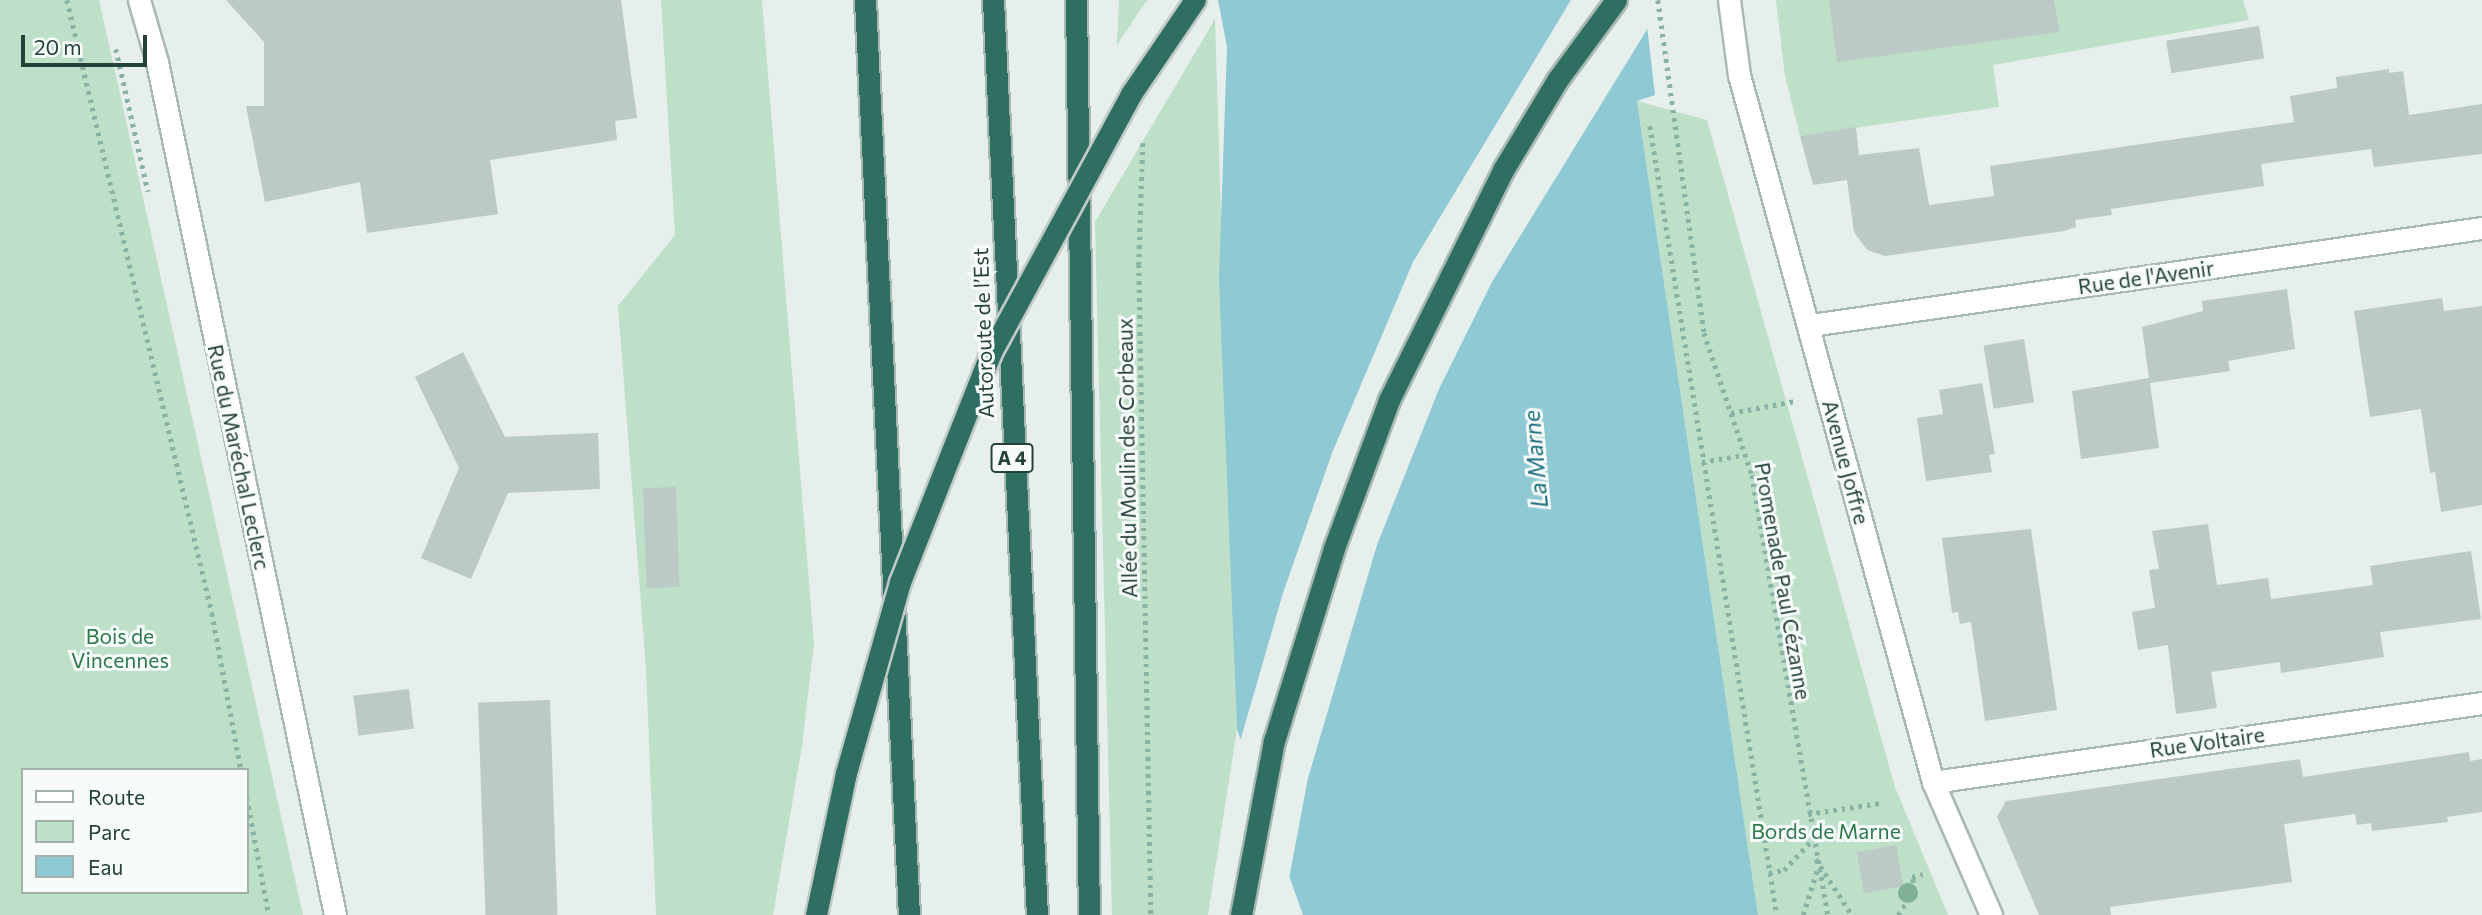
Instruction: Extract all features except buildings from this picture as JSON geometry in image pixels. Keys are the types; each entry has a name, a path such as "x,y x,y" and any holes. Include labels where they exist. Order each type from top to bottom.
{"highway":[{"path":"865,0 909,915"},
{"name":"Autoroute de l’Est","path":"993,0 1037,915"},
{"path":"1076,0 1089,915"},
{"path":"816,915 846,773 900,582 991,352 1131,94 1195,0"},
{"path":"1241,915 1274,741 1334,548 1389,400 1503,170 1558,79 1616,0"}],"street":[{"name":"Rue du Maréchal Leclerc","path":"139,0 157,61 335,915"},
{"name":"Avenue Joffre","path":"1729,0 1739,75 1811,325 1933,782 1991,915"},
{"name":"Rue de l'Avenir","path":"1811,325 2482,228"},
{"name":"Rue Voltaire","path":"1933,782 2482,703"}],"path":[{"path":"67,0 212,613 241,768"},
{"name":"Promenade Paul Cézanne","path":"1658,0 1704,333 1744,454 1816,858"},
{"path":"1650,126 1777,915"},
{"name":"Allée du Moulin des Corbeaux","path":"1143,139 1139,264 1152,915"},
{"path":"1731,413 1791,402"},
{"path":"1702,462 1744,454"},
{"path":"248,803 269,915"},
{"path":"1808,814 1880,803"},
{"path":"1769,873 1784,870 1812,839"},
{"path":"1816,858 1828,915"},
{"path":"1816,858 1852,915"},
{"path":"1803,915 1817,869"},
{"path":"1898,915 1914,891 1912,877 1923,874"}],"green space":[{"name":"Bois de Vincennes","path":"0,0 99,0 303,915 0,915"},
{"path":"661,0 762,0 814,644 802,746 773,915 656,915 646,669 618,306 675,235"},
{"path":"1119,0 1147,0 1117,45"},
{"path":"1776,0 2243,0 2249,20 1993,65 1999,107 1800,136 1785,76"},
{"path":"1215,19 1237,729 1208,915 1112,915 1095,222"},
{"name":"Bords de Marne","path":"1637,101 1707,120 1895,787 1948,915 1758,915"}],"water":[{"name":"La Marne","path":"1218,0 1644,0 1655,95 1637,101 1758,915 1303,915 1237,729 1219,279 1227,47"}],"pier":[{"path":"1571,0 1648,0 1651,23 1492,282 1439,389 1377,545 1308,778 1288,884 1239,745 1283,593 1332,453 1413,262"}]}
